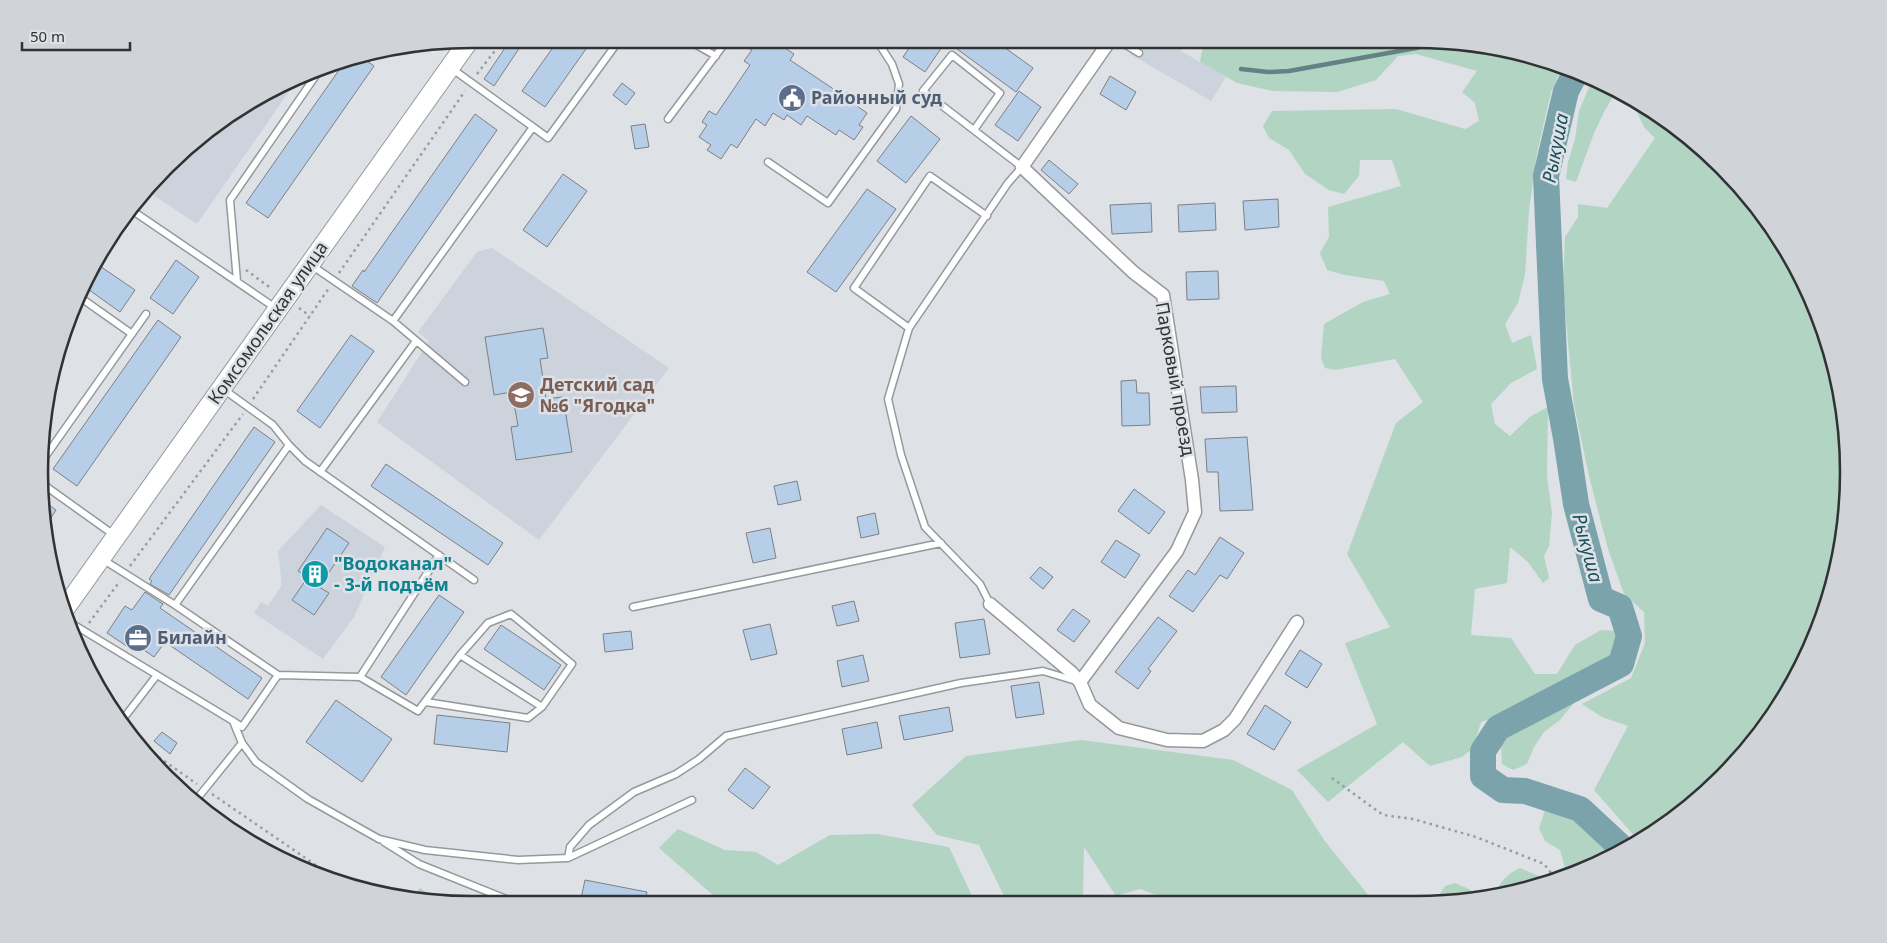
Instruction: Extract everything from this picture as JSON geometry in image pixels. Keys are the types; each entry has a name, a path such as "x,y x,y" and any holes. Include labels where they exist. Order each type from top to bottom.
{"main road":[{"name":"Комсомольская улица","path":"69,603 464,48"}],"street":[{"path":"1022,168 1104,48"},
{"name":"Парковый проезд","path":"1022,168 1133,272 1163,295 1192,480 1195,512 1177,551 1080,682"},
{"path":"990,604 1071,672 1080,682 1090,705 1120,728 1167,740 1203,741 1224,730 1235,719 1297,622"}],"lane":[{"path":"450,67 548,138 613,48"},
{"path":"702,48 716,56"},
{"path":"668,120 722,48"},
{"path":"768,162 828,203 896,110 898,84 892,64 883,48"},
{"path":"1131,48 1139,53"},
{"path":"974,130 1000,93 952,55 924,91 1022,168 1008,183 909,328 888,398 902,455 925,527 980,584 990,604"},
{"path":"237,281 230,200 314,78"},
{"path":"393,321 533,127"},
{"path":"909,328 854,288 930,176 987,216"},
{"path":"136,212 278,310"},
{"path":"310,265 393,321 464,382"},
{"path":"84,300 132,334"},
{"path":"48,454 146,314"},
{"path":"320,472 416,341"},
{"path":"222,389 274,425 305,462 474,580"},
{"path":"175,605 289,445"},
{"path":"48,488 116,537"},
{"path":"633,607 941,543"},
{"path":"360,677 439,555"},
{"path":"101,558 126,572 278,675 360,677 418,712 460,655 488,622 511,614 572,664 542,707 528,718 426,702"},
{"path":"77,626 242,726 278,675"},
{"path":"460,655 542,707"},
{"path":"568,858 570,847 589,825 634,792 676,774 699,759 726,736 960,683 1043,671 1080,682"},
{"path":"125,716 158,675"},
{"path":"233,721 242,743 256,762 308,799 379,838 419,864 499,896"},
{"path":"199,796 242,743"},
{"path":"379,838 425,850 518,860 568,858 692,800"}],"path":[{"path":"84,630 248,407 471,83 497,48"},
{"path":"158,757 318,866"},
{"path":"1332,778 1383,815 1412,819 1476,837 1544,864 1551,873"}],"shaded area":[{"path":"1134,48 1183,48 1181,51 1226,77 1211,101 1130,54"},
{"path":"292,88 197,224 151,194 172,172 213,135 259,104"},
{"name":"Детский сад №6 \"Ягодка\"","path":"492,248 669,368 539,540 377,422 429,341 418,332 477,252"},
{"path":"321,505 385,547 354,617 323,659 254,613 261,602 268,606 282,585 278,551"}],"green space":[{"path":"1202,48 1443,48 1498,56 1559,73 1551,92 1537,153 1529,210 1525,274 1518,303 1505,324 1512,343 1531,335 1537,369 1511,383 1491,404 1495,424 1510,436 1531,416 1548,407 1547,476 1552,513 1549,546 1544,556 1549,578 1543,583 1528,562 1510,547 1507,583 1475,589 1471,635 1511,638 1535,674 1557,674 1575,645 1601,630 1616,631 1616,648 1607,660 1515,711 1481,722 1473,748 1462,757 1430,766 1403,742 1328,802 1297,770 1377,724 1345,643 1390,627 1347,554 1396,423 1423,402 1395,359 1335,370 1325,368 1321,358 1324,324 1363,302 1390,294 1384,281 1327,270 1320,253 1329,237 1328,207 1401,186 1392,160 1360,160 1359,176 1344,194 1329,190 1305,174 1289,150 1269,138 1263,126 1272,111 1396,109 1465,129 1479,121 1475,103 1462,92 1477,71 1416,54 1398,56 1376,80 1337,92 1273,91 1237,83 1200,62"},
{"path":"1590,85 1613,96 1594,133 1576,182 1566,179 1579,111"},
{"path":"1638,111 1674,135 1715,172 1752,213 1783,260 1807,309 1825,362 1836,416 1840,472 1836,527 1825,581 1807,634 1783,684 1752,730 1715,771 1674,808 1633,835 1594,790 1628,726 1602,717 1582,704 1631,678 1645,643 1644,612 1624,594 1608,549 1589,476 1574,405 1563,289 1565,237 1578,217 1578,204 1607,208 1655,138 1644,127 1637,112"},
{"path":"1564,701 1573,704 1560,720 1544,732 1534,747 1527,764 1513,770 1502,764 1501,746 1517,726 1549,711"},
{"path":"1081,740 1233,760 1292,790 1324,840 1369,896 1159,896 1140,889 1116,896 1084,847 1083,896 1004,896 979,845 937,835 912,805 966,756"},
{"path":"1545,810 1562,812 1582,825 1608,849 1565,868 1560,850 1545,841 1539,828"},
{"path":"678,829 725,850 756,852 778,865 830,835 877,834 949,847 972,896 714,896 659,848"},
{"path":"1520,868 1539,877 1499,887 1511,873"},
{"path":"1455,883 1471,890 1471,892 1439,895 1445,886"},
{"path":"420,888 428,893 416,892"}],"building":[{"path":"505,48 519,48 494,86 484,79"},
{"path":"553,48 587,48 545,107 522,91"},
{"name":"Районный суд","path":"748,48 785,48 794,54 790,60 844,96 847,92 860,100 857,106 867,113 859,125 863,127 854,140 839,130 836,135 807,116 801,125 787,115 784,120 773,113 765,126 756,119 737,148 731,144 721,159 707,150 711,145 699,137 707,125 702,122 709,111 716,115 750,65 744,61 752,50"},
{"path":"909,48 941,48 925,72 903,57"},
{"path":"956,48 1005,48 1033,68 1016,92"},
{"path":"367,61 374,66 268,218 246,203 340,69"},
{"path":"1110,76 1136,92 1126,110 1100,94"},
{"path":"622,83 635,93 626,105 613,95"},
{"path":"1019,91 1041,107 1018,141 995,125"},
{"path":"475,114 497,130 377,303 352,286 363,270 364,272"},
{"path":"911,116 940,139 906,183 877,161"},
{"path":"645,124 649,147 635,149 631,126"},
{"path":"1049,160 1078,184 1069,194 1041,170"},
{"path":"563,174 587,191 547,247 523,230"},
{"path":"867,189 896,209 836,292 807,272"},
{"path":"1278,199 1279,227 1245,230 1243,201"},
{"path":"1151,203 1152,232 1112,234 1110,205"},
{"path":"1215,203 1216,230 1179,232 1178,205"},
{"path":"176,260 199,277 173,314 150,298"},
{"path":"100,266 135,290 120,312 89,290"},
{"path":"1218,271 1219,299 1187,300 1186,272"},
{"path":"158,320 181,337 77,486 53,469"},
{"path":"543,328 548,358 540,359 546,399 563,397 572,452 516,460 511,427 518,426 512,392 494,395 485,337"},
{"path":"351,335 374,351 320,428 297,411"},
{"path":"1136,380 1137,393 1149,393 1150,425 1122,426 1121,381"},
{"path":"1236,386 1237,412 1202,413 1200,387"},
{"path":"254,427 275,442 169,595 150,584 152,581 149,579"},
{"path":"1247,437 1253,510 1220,511 1218,472 1207,472 1205,439"},
{"path":"386,464 503,543 488,565 371,486"},
{"path":"797,481 801,500 778,505 774,486"},
{"path":"1134,489 1165,512 1149,534 1118,511"},
{"path":"49,505 56,510 50,519"},
{"path":"875,513 879,534 861,538 857,517"},
{"name":"\"Водоканал\" - 3-й подъём","path":"327,528 349,543 319,587 329,593 314,615 292,600 308,577 298,571"},
{"path":"770,528 776,558 753,563 746,533"},
{"path":"1220,537 1244,553 1227,579 1220,575 1193,612 1169,596 1188,570 1195,575"},
{"path":"1116,540 1140,555 1125,578 1101,562"},
{"path":"1040,567 1053,577 1043,589 1030,578"},
{"path":"145,592 163,604 160,608 262,678 248,699 165,642 154,657 138,646 134,651 107,633 125,606 132,610"},
{"path":"439,595 464,612 406,695 381,677"},
{"path":"854,601 859,621 837,626 832,606"},
{"path":"1073,609 1090,621 1074,642 1057,630"},
{"path":"1158,617 1177,631 1148,669 1151,671 1138,689 1115,672"},
{"path":"984,619 990,654 960,658 955,623"},
{"path":"770,624 777,654 751,660 743,630"},
{"path":"501,625 561,665 544,690 484,649"},
{"path":"631,631 633,649 605,652 603,634"},
{"path":"1300,650 1322,664 1307,688 1285,674"},
{"path":"863,655 869,681 842,687 837,661"},
{"path":"1039,682 1044,714 1016,718 1011,686"},
{"path":"336,700 392,739 362,782 306,742"},
{"path":"1265,705 1291,722 1274,750 1247,734"},
{"path":"949,707 953,731 904,740 899,716"},
{"path":"437,715 510,723 507,752 434,744"},
{"path":"877,722 882,748 847,755 842,729"},
{"path":"162,732 177,743 170,754 154,741"},
{"path":"745,768 770,787 753,809 728,790"},
{"path":"585,880 647,892 646,896 582,896"}],"waterway":[{"path":"1241,69 1268,72 1289,71 1416,48"},
{"name":"Рыкуша","path":"1573,78 1566,91 1546,176 1555,379 1576,504 1601,599 1620,607 1629,636 1621,664 1498,728 1483,751 1483,776 1503,790 1525,791 1580,809 1618,844"}],"place":[{"name":"Районный суд","path":"792,98"},
{"name":"Детский сад №6 \"Ягодка\"","path":"521,395"},
{"name":"\"Водоканал\" - 3-й подъём","path":"315,574"},
{"name":"Билайн","path":"138,638"}]}
